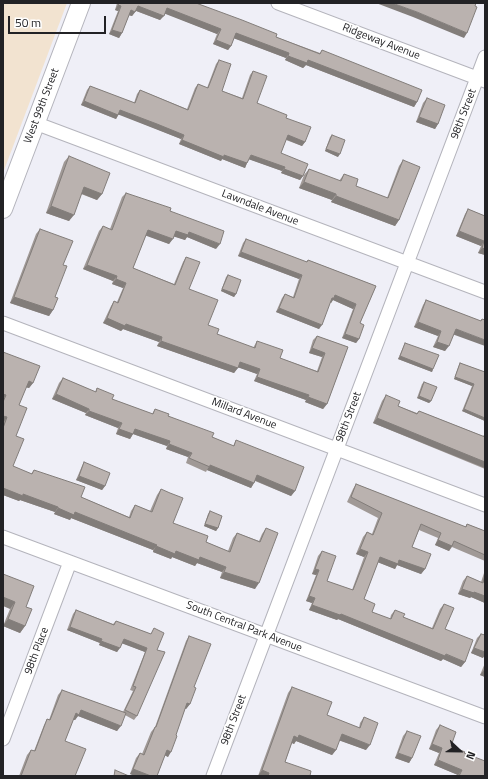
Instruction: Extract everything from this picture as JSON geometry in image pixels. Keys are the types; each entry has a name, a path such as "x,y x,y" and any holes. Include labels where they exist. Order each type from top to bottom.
{"street":[{"name":"West 99th Street","path":"3,209 81,3"},
{"name":"Ridgeway Avenue","path":"278,3 481,79"},
{"name":"98th Street","path":"213,776 407,263 481,79 485,57"},
{"name":"Lawndale Avenue","path":"35,124 485,292"},
{"name":"Millard Avenue","path":"3,323 485,505"},
{"name":"South Central Park Avenue","path":"3,537 485,717"},
{"name":"98th Place","path":"3,739 70,562"}],"shaded area":[{"path":"3,3 67,3 3,173"}],"building":[{"path":"119,3 196,3 277,34 276,37 320,54 322,50 422,90 417,102 308,60 307,63 288,56 289,53 236,33 231,46 216,40 221,29 167,8 164,16 138,6 135,12 131,10 122,33 112,30 121,6 118,5"},
{"path":"392,3 476,3 475,6 477,7 467,33"},
{"path":"219,60 231,64 222,91 243,99 253,71 267,76 257,103 287,115 286,118 311,127 305,142 288,135 281,153 308,164 303,176 284,169 285,167 251,155 247,163 224,155 224,157 182,140 184,135 157,124 120,110 118,115 84,101 90,86 135,103 140,90 188,110 198,84 208,88"},
{"path":"427,98 445,105 438,124 419,117"},
{"path":"332,135 345,140 340,154 326,149"},
{"path":"69,156 110,173 102,194 84,187 74,215 51,206"},
{"path":"403,160 420,167 399,220 304,182 309,169 341,181 344,174 358,179 356,186 388,198"},
{"path":"126,193 171,208 170,211 224,231 220,244 189,232 188,235 176,231 173,239 148,230 133,268 175,285 186,257 200,262 189,289 218,300 208,325 219,329 217,334 255,348 257,341 283,350 280,358 318,372 325,353 312,348 317,336 348,347 327,404 308,397 309,395 257,377 260,369 240,362 238,368 161,341 162,337 126,324 125,326 107,318 114,301 118,303 126,283 116,279 117,276 87,265 103,226 112,230"},
{"path":"468,209 485,216 485,249 482,248 484,241 459,231"},
{"path":"40,229 73,241 63,265 67,266 55,297 58,298 53,310 14,297"},
{"path":"246,239 307,262 308,260 376,286 360,323 364,325 359,339 345,334 356,304 335,295 334,298 332,298 322,325 279,308 285,294 294,298 302,275 241,252"},
{"path":"228,275 241,280 236,294 222,289"},
{"path":"426,300 481,321 482,319 485,320 485,340 456,329 449,346 437,342 441,331 418,322"},
{"path":"405,343 439,355 433,369 400,356"},
{"path":"3,352 40,366 33,383 29,381 19,405 27,408 16,436 24,439 13,466 32,474 34,470 85,487 81,497 130,518 135,505 152,512 161,489 183,498 173,523 208,536 206,542 230,552 237,533 260,542 266,528 278,533 259,583 224,572 226,567 200,557 199,560 176,551 175,554 156,546 157,545 75,512 74,515 58,507 3,488 3,428 7,417 3,416 3,402 6,395 3,394"},
{"path":"460,363 485,372 485,418 464,409 474,384 455,377"},
{"path":"63,378 96,392 97,388 114,395 112,399 153,414 155,409 169,414 168,416 214,433 212,437 234,446 236,440 304,467 295,491 257,475 254,483 189,458 192,453 169,444 170,441 135,429 133,434 119,429 122,423 89,411 89,409 56,394"},
{"path":"424,382 437,387 431,401 419,396"},
{"path":"386,395 400,401 398,406 417,414 419,411 485,437 485,462 377,418"},
{"path":"84,462 110,473 105,486 79,476"},
{"path":"356,484 466,527 467,524 485,531 485,555 454,541 452,546 438,540 441,533 421,524 412,547 431,554 425,569 399,560 398,564 380,557 364,599 375,604 372,612 391,619 395,610 405,614 403,617 433,629 444,604 454,608 445,629 473,640 465,662 446,654 445,656 341,614 340,615 312,605 315,598 309,596 319,570 315,569 322,551 336,556 327,581 353,590 368,552 360,549 367,532 373,535 382,513 351,497"},
{"path":"210,511 222,516 218,528 205,524"},
{"path":"3,574 34,586 26,607 32,609 25,626 8,619 15,602 3,597"},
{"path":"485,575 485,596 462,589 467,576 483,583"},
{"path":"76,610 114,625 116,621 151,634 154,628 164,633 157,650 165,652 137,716 125,710 136,687 133,686 147,648 124,639 120,648 101,641 102,639 70,627"},
{"path":"481,634 485,635 485,652 474,648"},
{"path":"189,636 211,644 194,687 196,688 190,704 187,703 171,752 167,750 157,776 151,776 133,769 140,753 144,755 156,727"},
{"path":"292,687 332,702 327,715 360,728 364,717 378,723 370,745 342,734 336,750 299,735 298,738 294,736 285,762 311,771 310,776 268,776 269,773 262,770"},
{"path":"62,690 126,713 121,726 81,710 79,715 76,713 65,741 86,749 75,776 21,776 31,750 35,751 47,719 50,720"},
{"path":"440,725 456,732 451,746 485,761 485,776 459,776 462,770 438,760 442,748 432,744"},
{"path":"407,731 421,736 412,758 398,753"},
{"path":"115,770 129,776 114,776"}]}
